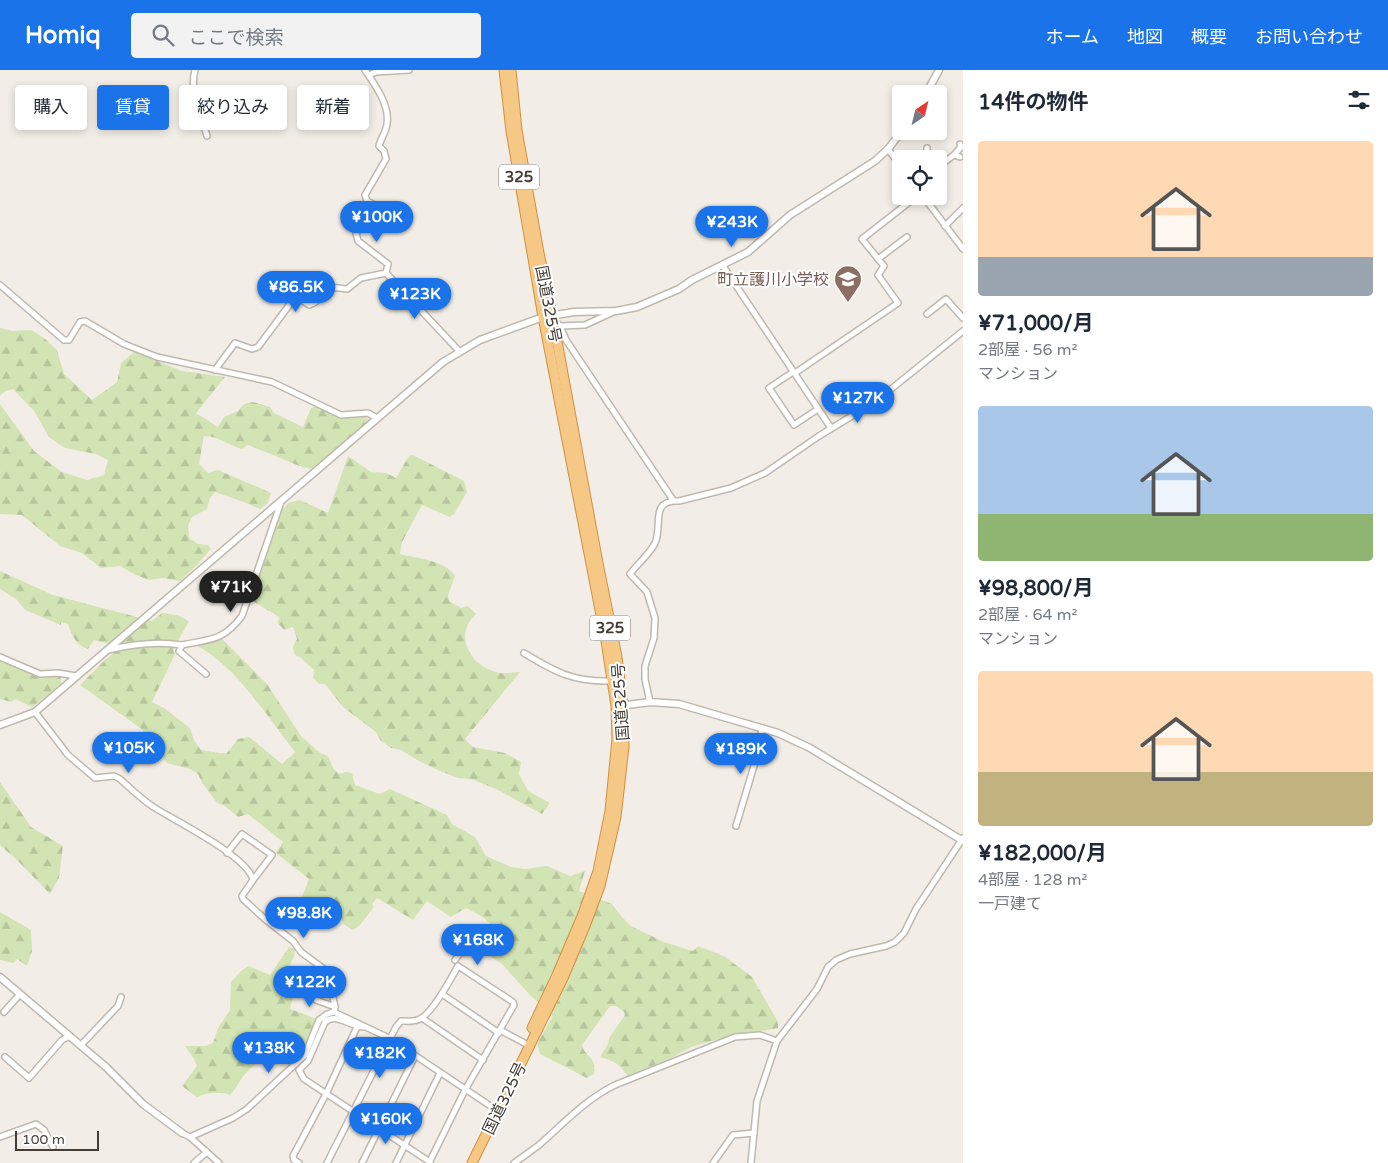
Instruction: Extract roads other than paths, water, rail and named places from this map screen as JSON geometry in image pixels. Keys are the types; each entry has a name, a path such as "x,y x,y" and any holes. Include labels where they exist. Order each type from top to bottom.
{"highway":[{"name":"国道325号","path":"504,70 510,131 552,319 606,640 611,681 619,706"},
{"name":"国道325号","path":"472,1163 527,1045 563,978 586,926 600,886 616,817 624,747 619,706 617,657 517,130 511,70"},
{"name":"国道325号","path":"466,1163 496,1110"}],"street":[{"path":"195,70 193,89 207,136"},
{"path":"365,70 378,89 387,115 387,126 379,146 384,151 386,159 365,195 367,202 376,206 356,233 358,241 388,264 386,273"},
{"path":"369,76 376,72 409,70"},
{"path":"931,85 939,70"},
{"path":"0,725 34,712 443,362 480,340 509,328 552,319 574,312 616,311 637,307 679,289 692,280 748,252 790,215 875,161 895,140"},
{"path":"947,162 957,156 961,147 960,144"},
{"path":"888,149 892,155"},
{"path":"818,409 794,425 769,388 898,303 878,275 884,266 862,239 905,205"},
{"path":"929,205 945,226 961,241 963,249"},
{"path":"945,226 963,208"},
{"path":"878,259 908,237"},
{"path":"723,266 831,428"},
{"path":"386,273 460,352"},
{"path":"215,370 235,343 252,349 258,347 293,300 300,299 309,305 316,303 334,288 347,289 361,278 386,273"},
{"path":"0,285 64,340 69,340 80,322 85,321 124,344 157,357 272,382 341,415 368,413 377,418"},
{"path":"927,314 946,299 963,318"},
{"path":"552,319 585,325 616,311"},
{"path":"552,319 673,500"},
{"path":"650,702 645,666 654,638 655,618 647,592 630,574 654,546 658,536 658,515 660,509 673,500 679,501 731,488 765,473 831,428 875,402 963,331"},
{"path":"105,651 148,643 167,642 182,644 224,635 242,616 281,501"},
{"path":"182,644 179,651 206,674"},
{"path":"524,653 555,672 592,682 611,681"},
{"path":"0,657 40,674 58,673 76,676"},
{"path":"619,706 650,702 689,706 787,736 962,840 916,909 904,933 896,942 850,954 836,960 828,967 817,988 777,1041 757,1100 750,1163"},
{"path":"34,712 68,755 95,778 114,776 120,779 153,807 210,840 248,869 253,880"},
{"path":"736,826 756,759 762,728"},
{"path":"227,853 242,834 272,855 242,896 243,899 293,941 300,952 328,972 335,1009"},
{"path":"455,960 474,934"},
{"path":"367,1027 357,1027 336,1017 329,1018 321,1030 308,1061 299,1070 304,1079 430,1162 465,1090 514,1005 513,1002 458,966 450,954"},
{"path":"327,1163 389,1038 401,1021 419,1020 422,1018 442,994 458,966"},
{"path":"0,977 70,1036 143,1104 190,1137 219,1163"},
{"path":"300,984 317,989 316,1000 389,1038 496,1110"},
{"path":"4,1012 20,994"},
{"path":"442,994 500,1032 527,1045"},
{"path":"80,1045 118,1006 121,997"},
{"path":"190,1137 233,1118 247,1108 305,1055 319,1020 335,1009"},
{"path":"422,1018 483,1060"},
{"path":"299,1163 294,1160 293,1156 326,1094 357,1027"},
{"path":"514,1163 538,1146 580,1109 615,1085 736,1037 760,1035 777,1041"},
{"path":"5,1057 29,1078 62,1040 70,1036"},
{"path":"362,1163 416,1056"},
{"path":"396,1163 440,1073"},
{"path":"0,1137 36,1124 44,1130 53,1147"},
{"path":"712,1163 734,1135 754,1133"},
{"path":"194,1163 207,1152"}],"place":[{"name":"町立護川小学校","path":"848,303"}]}
